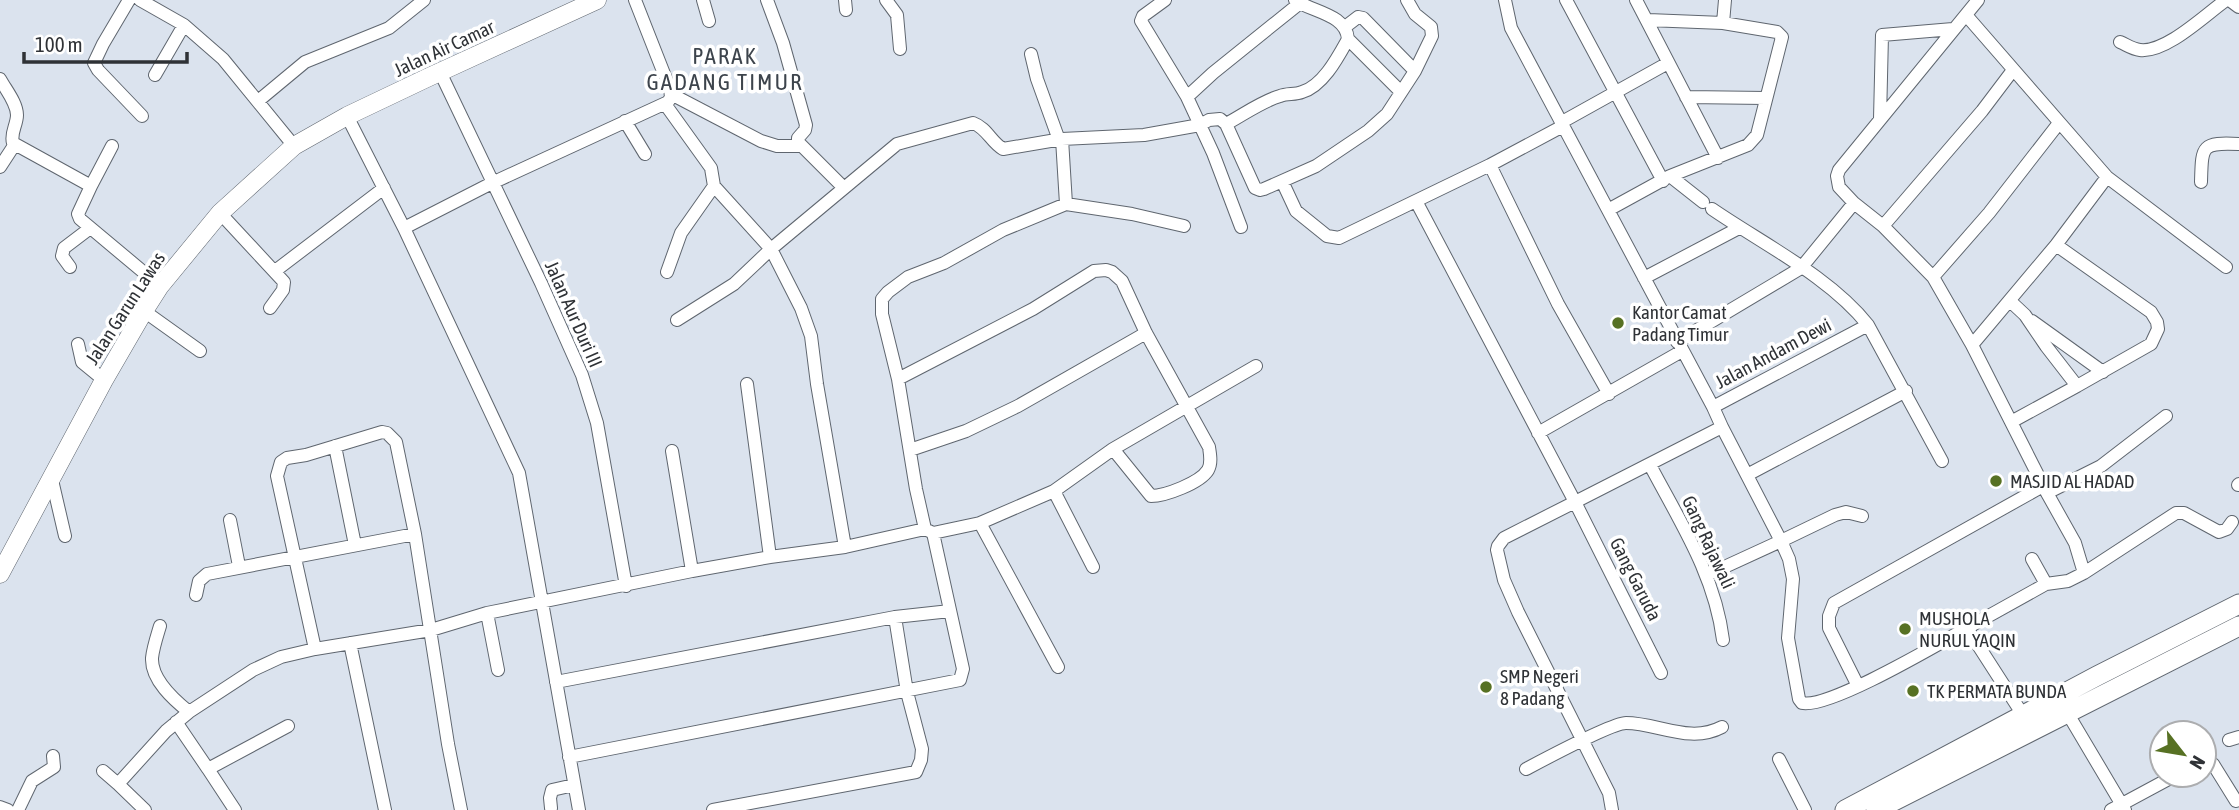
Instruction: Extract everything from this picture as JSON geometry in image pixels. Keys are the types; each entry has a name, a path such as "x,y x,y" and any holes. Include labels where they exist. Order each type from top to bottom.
{"main road":[{"name":"Jalan Air Camar","path":"347,117 597,0"},
{"name":"Jalan Garun Lawas","path":"0,574 104,380 160,286 220,213 294,146 347,117"},
{"path":"1846,810 2068,714 2192,639 2239,604"},
{"path":"1876,810 1908,785 2023,715 2192,639 2239,626"}],"street":[{"path":"129,0 94,64 142,116"},
{"path":"140,0 184,25 223,59 294,146"},
{"path":"258,101 304,62 389,28 424,0"},
{"path":"635,0 668,99 711,168 714,186 771,248 801,308 811,336 845,547"},
{"path":"703,0 709,21"},
{"path":"767,0 783,43 806,125 798,138 801,146 843,187"},
{"path":"886,0 897,15 901,49"},
{"path":"1165,0 1143,16 1141,21 1187,97 1241,227"},
{"path":"677,320 734,284 771,248 897,144 973,123 984,129 1003,149 1061,140 1144,135 1200,125 1216,118 1226,124 1255,188 1264,189 1317,166 1368,131 1387,114 1415,71 1433,32 1431,27 1415,14 1406,0"},
{"path":"1504,0 1511,28 1713,407"},
{"path":"1566,0 1615,92 1667,178 1853,306 1868,325 1906,391 1942,461"},
{"path":"1636,0 1718,158"},
{"path":"1723,23 1725,0"},
{"path":"1978,0 1839,170 1839,187 1883,226 1933,277 1972,345 2075,543 2084,573"},
{"path":"2120,42 2143,51 2154,48 2171,41 2228,0 2239,6"},
{"path":"1187,97 1297,2 1338,21 1401,92"},
{"path":"1966,15 2107,177 2226,267"},
{"path":"1226,124 1281,95 1310,89 1330,67 1346,33 1358,17 1363,18 1415,71"},
{"path":"1608,210 1667,178 1753,141 1757,135 1782,37 1777,32 1723,23 1648,20"},
{"path":"155,75 184,25"},
{"path":"1880,119 1882,35 1953,29"},
{"path":"1031,54 1037,79 1061,140 1066,204"},
{"path":"1282,181 1296,211 1327,236 1339,238 1490,165 1668,64"},
{"path":"1883,226 1982,111 2013,70"},
{"name":"Jalan Aur Duri III","path":"440,72 541,283 582,376 597,423 626,586"},
{"path":"0,79 17,112 11,140 91,186"},
{"path":"1686,97 1766,99"},
{"path":"404,228 668,99"},
{"path":"668,99 761,141 777,146 801,146"},
{"path":"347,117 404,228 519,473 579,810"},
{"path":"625,121 645,154"},
{"path":"1933,277 1989,212 2059,123"},
{"path":"2201,182 2204,150 2217,143 2239,144"},
{"path":"0,167 15,144"},
{"path":"112,146 78,214 89,229 160,286"},
{"path":"1490,165 1558,304 1609,394"},
{"path":"1972,345 2056,245 2107,177"},
{"path":"667,272 681,233 714,186"},
{"path":"275,271 384,188"},
{"path":"1416,201 1576,502"},
{"path":"1538,433 1609,394 1801,268 1854,203"},
{"path":"569,757 957,682 962,678 963,669 950,611 915,489 898,379 882,314 882,299 908,277 944,263 1003,230 1066,204 1132,214 1184,226"},
{"path":"220,213 284,282 284,287 270,307"},
{"path":"1644,278 1739,228"},
{"path":"70,267 62,256 64,248 89,229"},
{"path":"2011,422 2151,344 2156,337 2157,322 2151,312 2056,245"},
{"path":"898,379 1033,309 1094,271 1106,270 1122,281 1146,333 1209,447 1210,464 1205,474 1176,491 1151,496 1113,449"},
{"path":"2010,301 2103,372"},
{"path":"144,311 200,351"},
{"path":"2025,315 2077,386"},
{"name":"Jalan Andam Dewi","path":"1858,686 1808,705 1799,699 1788,638 1793,579 1789,559 1713,407 1868,325"},
{"path":"910,450 966,431 1018,406 1146,333"},
{"path":"78,344 82,362 104,380"},
{"path":"118,784 158,738 176,722 261,665 281,657 431,630 487,613 692,571 980,523 1054,491 1113,449 1256,366"},
{"path":"747,384 770,557"},
{"path":"1747,475 1906,391"},
{"path":"2166,416 2101,466 2045,489 1834,603 1829,616 1829,628 1858,686 2046,584 2068,581 2084,573 2176,513 2184,513 2220,532 2227,529 2232,522"},
{"path":"1612,810 1609,793 1504,580 1498,546 1504,538 1722,427"},
{"path":"315,649 277,476 279,468 287,457 306,455 382,432 392,436 396,442 415,534 461,810"},
{"path":"335,446 355,545"},
{"path":"672,451 692,571"},
{"name":"Gang Rajawali","path":"1650,465 1707,575 1720,618 1723,640"},
{"path":"52,480 65,536"},
{"path":"1054,491 1093,567"},
{"name":"Gang Garuda","path":"1576,502 1661,673"},
{"path":"1707,575 1835,514 1846,512 1863,516"},
{"path":"230,520 239,566"},
{"path":"980,523 1058,667"},
{"path":"196,595 199,581 204,575 239,566 296,558 415,534"},
{"path":"2032,559 2046,584"},
{"path":"556,682 895,617 950,611"},
{"path":"487,613 498,670"},
{"path":"713,810 916,772 922,748 907,692 895,617"},
{"path":"160,626 152,659 154,669 170,695 189,712"},
{"path":"1967,628 2023,715"},
{"path":"349,643 385,810"},
{"path":"2068,714 2119,808 2152,789"},
{"path":"176,722 235,810"},
{"path":"1526,769 1624,723 1668,731 1709,734 1722,727"},
{"path":"208,769 289,726"},
{"path":"19,810 32,781 54,767 53,756"},
{"path":"1779,759 1805,810"},
{"path":"103,771 145,810"},
{"path":"2218,772 2236,801"},
{"path":"551,808 552,790 574,785"},
{"path":"0,807 8,810"}],"place":[{"name":"Kantor Camat Padang Timur","path":"1618,323"},
{"name":"MASJID AL HADAD","path":"1996,481"},
{"name":"MUSHOLA NURUL YAQIN","path":"1905,629"},
{"name":"SMP Negeri 8 Padang","path":"1486,687"},
{"name":"TK PERMATA BUNDA","path":"1913,691"}],"district":[{"name":"PARAK GADANG TIMUR","path":"725,69"}]}
